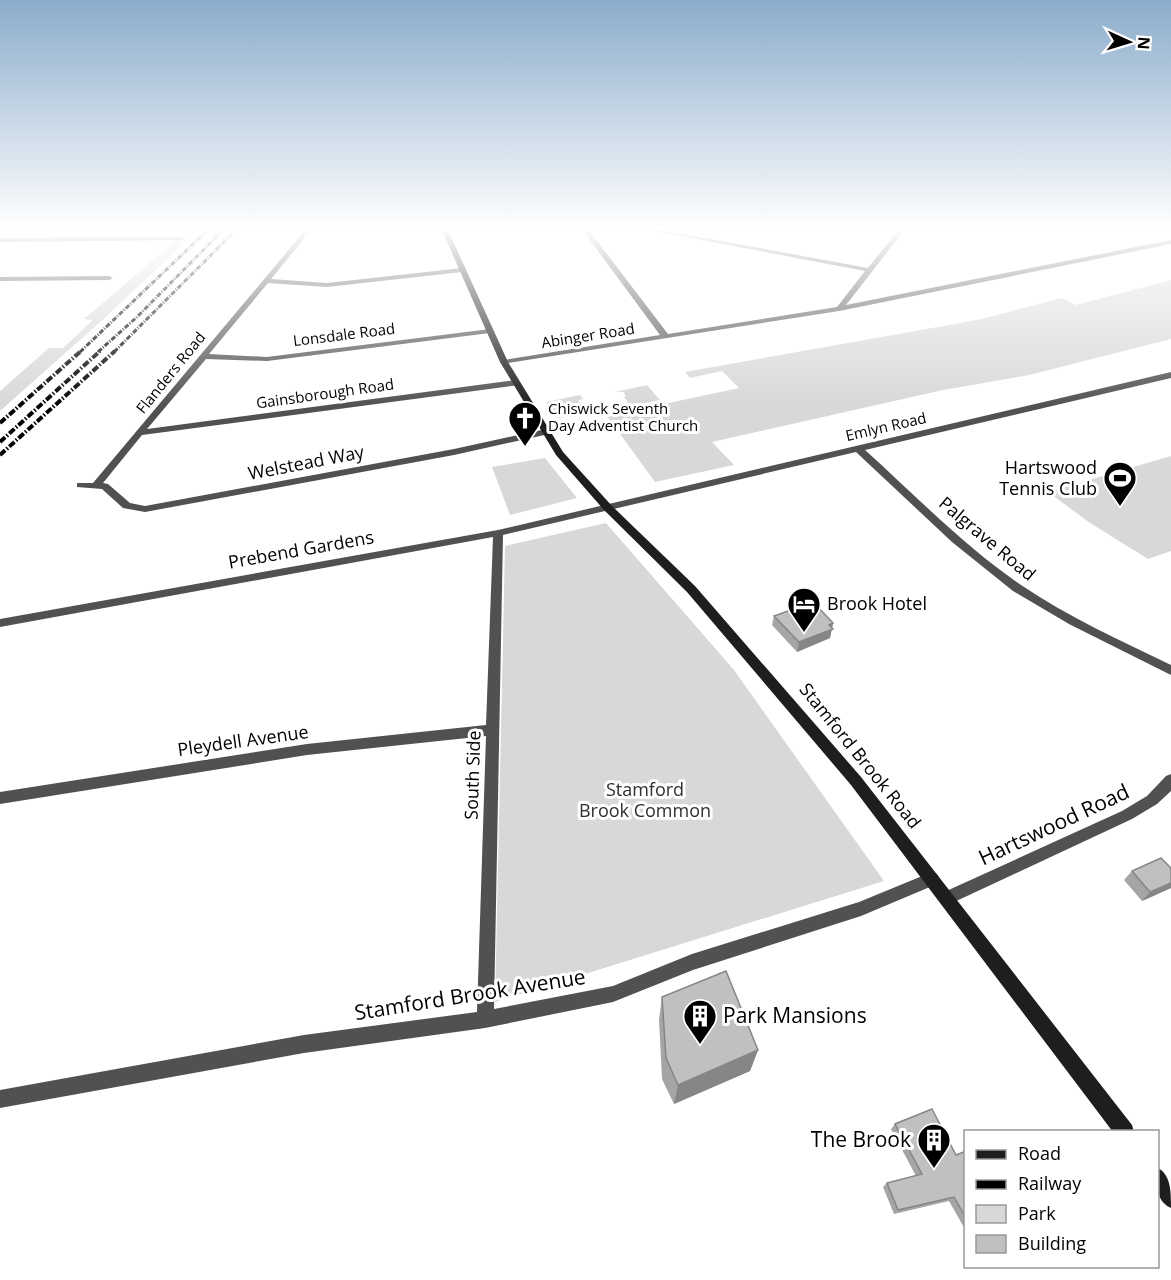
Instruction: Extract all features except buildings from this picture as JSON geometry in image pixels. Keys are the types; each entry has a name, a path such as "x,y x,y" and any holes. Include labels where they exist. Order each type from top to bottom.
{"main road":[{"name":"Stamford Brook Road","path":"470,288 504,362 559,453 608,508 691,590 856,781 1124,1130"},
{"path":"1159,1180 1171,1198"}],"street":[{"name":"Flanders Road","path":"98,482 260,288"},
{"path":"629,288 666,337"},
{"path":"839,309 856,288"},
{"name":"Abinger Road","path":"504,362 839,309 944,288"},
{"name":"Lonsdale Road","path":"202,356 267,359 490,331"},
{"name":"Emlyn Road","path":"608,508 1171,375"},
{"name":"Gainsborough Road","path":"139,433 516,383"},
{"name":"Welstead Way","path":"98,482 111,490 126,506 145,509 454,452 543,429"},
{"name":"Palgrave Road","path":"859,449 989,567 1017,588 1049,608 1171,670"},
{"path":"80,485 98,482"},
{"name":"Prebend Gardens","path":"0,623 498,533 608,508"},
{"name":"South Side","path":"485,1018 498,533"},
{"name":"Pleydell Avenue","path":"0,798 216,762 430,734 492,730"},
{"name":"Hartswood Road","path":"947,898 1127,815 1148,803 1166,788 1171,780"},
{"name":"Stamford Brook Avenue","path":"0,1099 304,1044 485,1018 613,994 692,962 861,909 932,879"}],"green space":[{"path":"121,288 137,288 0,411 0,391 49,348 63,348 93,320 84,319"},
{"path":"1142,288 1171,288 1171,339 1029,375 943,390 712,442 734,465 655,482 607,416 739,388 722,371 690,378 685,372 977,320 1062,298 1076,305"},
{"path":"647,385 660,400 626,407 624,404 628,402 624,397 626,396 623,392 615,392"},
{"path":"580,395 583,399 578,400 582,406 580,407 583,411 591,411 558,418 546,402"},
{"name":"Hartswood Tennis Club","path":"1171,456 1171,551 1148,559 1090,523 1048,492"},
{"path":"545,458 577,498 510,515 492,467"},
{"name":"Stamford Brook Common","path":"606,523 734,670 884,881 495,1002 505,546"}],"railway":[{"path":"80,352 147,288"},
{"path":"98,352 166,288"},
{"path":"115,351 178,288"},
{"path":"0,423 81,351"},
{"path":"0,442 100,351"},
{"path":"0,455 115,351"}],"place":[{"name":"Chiswick Seventh Day Adventist Church","path":"525,447"},
{"name":"Hartswood Tennis Club","path":"1120,507"},
{"name":"Brook Hotel","path":"804,633"},
{"name":"Park Mansions","path":"700,1045"},
{"name":"The Brook","path":"934,1169"}]}
